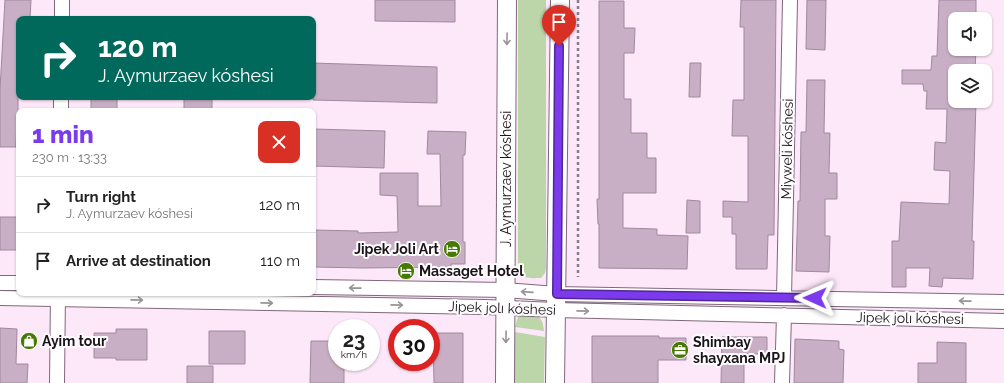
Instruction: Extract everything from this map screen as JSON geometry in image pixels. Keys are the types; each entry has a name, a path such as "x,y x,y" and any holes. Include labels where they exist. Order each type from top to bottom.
{"street":[{"path":"62,0 62,16"},
{"name":"J. Aymurzaev kóshesi","path":"505,383 507,0"},
{"path":"555,383 560,0"},
{"name":"Miyweli kóshesi","path":"784,298 790,0"},
{"path":"0,283 16,283"},
{"name":"Jipek jolı kóshesi","path":"316,287 784,315 1004,321"},
{"path":"57,383 58,296"},
{"name":"Jipek jolı kóshesi","path":"0,298 58,296 506,299"},
{"name":"Jipek jolı kóshesi","path":"556,302 784,298 1004,302"},
{"path":"782,383 784,315"}],"path":[{"path":"578,0 578,277"}],"green space":[{"path":"518,0 546,0 546,268 545,273 541,278 524,277 518,270"},
{"path":"524,314 537,316 543,323 544,331 515,327 518,316"},
{"path":"515,332 545,337 544,383 514,383"}],"building":[{"path":"5,0 31,0 30,16 16,16 16,100 18,100 18,108 16,108 16,147 0,147 0,89"},
{"path":"375,0 455,0 455,22 375,21"},
{"path":"741,0 776,0 774,235 768,235 767,269 736,269 736,234 732,234 732,217 723,217 723,201 748,202 748,136 732,136 733,100 744,100 744,27 740,27"},
{"path":"807,0 826,0 825,50 806,49"},
{"path":"939,0 976,0 976,12 948,12 948,56 976,56 975,64 948,64 948,108 976,108 972,241 974,241 973,279 943,278 942,287 929,286 930,268 906,268 906,287 892,287 892,241 899,241 901,202 949,204 950,171 934,170 935,142 946,143 947,109 926,109 927,91 924,91 923,84 902,84 902,70 931,70 932,56 937,56"},
{"path":"599,1 624,1 624,28 635,28 634,53 624,53 624,99 631,99 631,133 647,133 647,158 656,158 656,193 623,193 623,228 657,229 657,235 688,236 687,269 599,268 599,224 597,199 599,199"},
{"path":"316,63 437,67 437,103 313,100 316,100"},
{"path":"690,63 701,63 700,97 689,97"},
{"path":"807,80 825,80 824,133 830,133 829,173 837,173 837,199 825,199 825,236 830,236 829,272 796,271 798,201 800,201 801,132 806,132"},
{"path":"91,100 117,100 117,108 91,108"},
{"path":"184,100 212,100 212,108 184,108"},
{"path":"316,129 385,131 384,168 316,166"},
{"path":"428,131 466,132 465,155 463,155 463,242 465,242 465,264 451,264 451,267 316,267 316,230 358,231 358,233 398,232 397,196 380,195 380,173 418,173 418,206 441,206 440,154 427,154"},
{"path":"687,200 700,201 700,233 686,233"},
{"path":"0,217 16,217 16,250 0,250"},
{"path":"0,328 17,329 16,364 28,364 27,383 0,383"},
{"path":"116,329 147,329 147,360 94,358 94,333 116,333"},
{"path":"209,331 245,331 245,364 209,364"},
{"path":"440,333 463,333 463,383 434,383 434,371 440,371"},
{"path":"592,336 659,336 659,338 686,338 686,360 658,360 658,383 592,383"},
{"path":"722,337 767,337 767,354 744,354 744,383 721,383"},
{"path":"795,339 839,341 839,349 844,350 843,383 794,383"},
{"path":"311,341 328,341 328,371 344,371 344,383 310,383"},
{"path":"937,342 966,343 966,383 918,383 918,363 937,363"},
{"path":"187,366 213,366 213,383 187,383"}],"place":[{"name":"Jipek Joli Art","path":"452,249"},
{"name":"Massaget Hotel","path":"406,271"},
{"name":"Ayim tour","path":"29,341"},
{"name":"Shimbay shayxana MPJ","path":"680,350"}],"route":[{"path":"559,46 557,294 815,298"}]}
